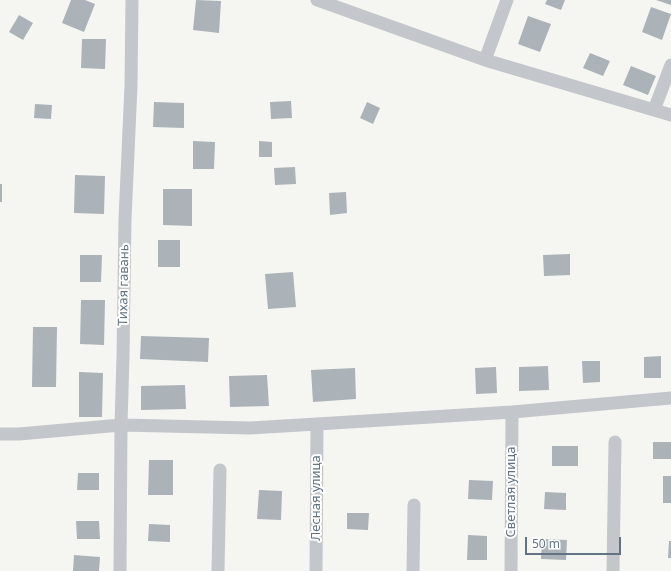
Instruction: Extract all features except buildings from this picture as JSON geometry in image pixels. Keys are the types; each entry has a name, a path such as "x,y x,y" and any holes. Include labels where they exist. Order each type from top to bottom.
{"street":[{"name":"Тихая гавань","path":"120,571 121,425 131,86 132,0"},
{"path":"485,60 507,0"},
{"path":"322,1 485,60 671,115"},
{"path":"654,110 671,65"},
{"path":"0,434 19,434 121,425 250,428 512,412 671,398"},
{"name":"Светлая улица","path":"511,571 512,412"},
{"name":"Лесная улица","path":"316,571 317,424"},
{"path":"613,571 615,442"},
{"path":"218,571 220,470"},
{"path":"413,571 414,505"}]}
